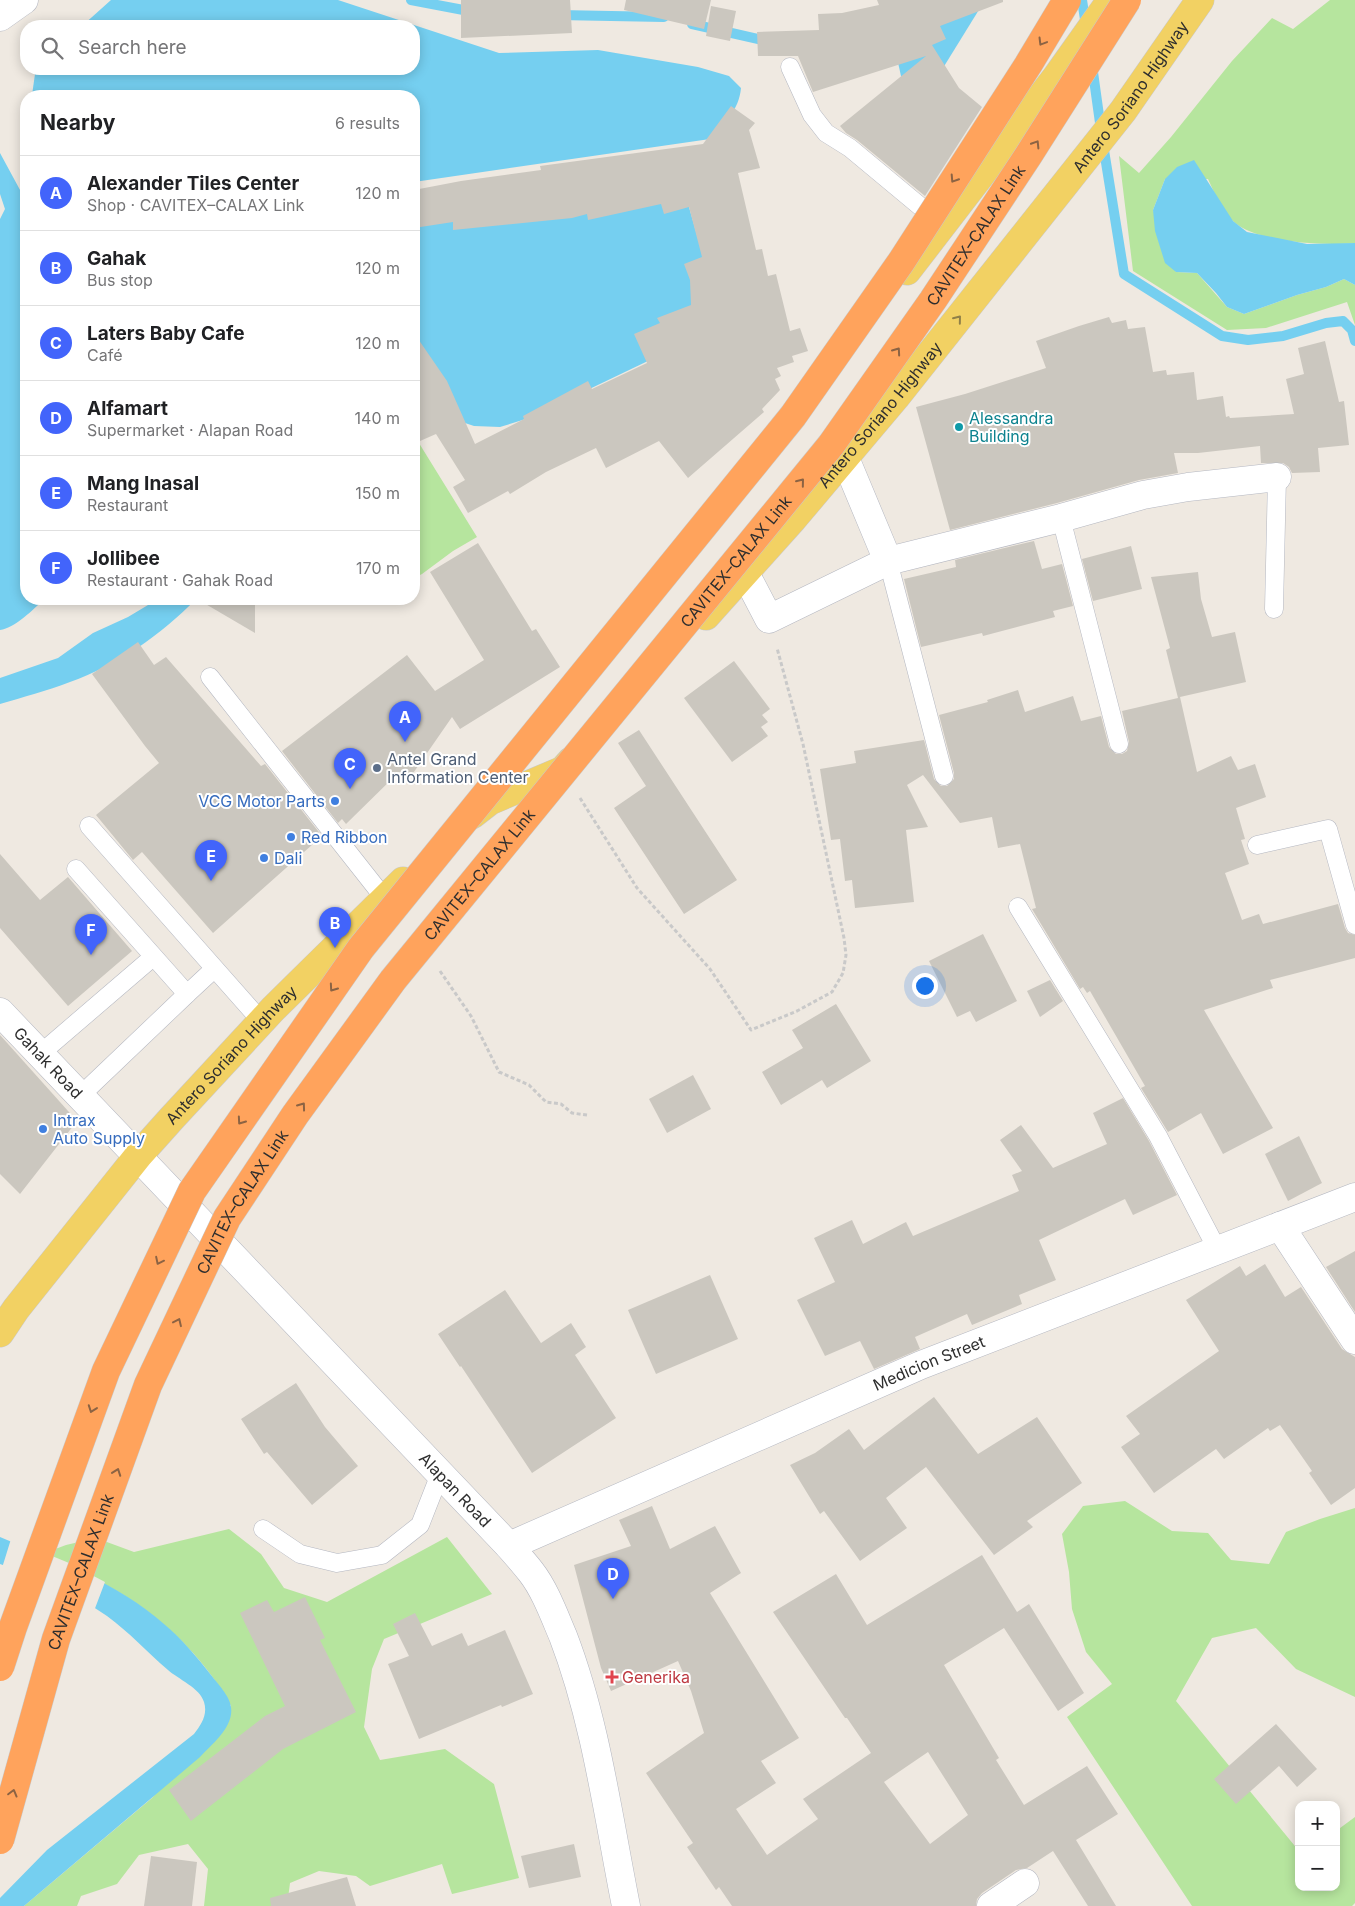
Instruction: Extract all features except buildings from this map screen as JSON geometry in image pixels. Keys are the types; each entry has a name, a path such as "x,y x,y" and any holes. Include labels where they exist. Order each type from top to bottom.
{"highway":[{"path":"0,1667 106,1372 192,1191 361,948 793,416 901,262 1028,65 1067,0"},
{"name":"CAVITEX–CALAX Link","path":"0,1840 56,1639 86,1554 148,1386 227,1218 295,1115 392,980 831,445 933,300 1028,156 1113,4"}],"main road":[{"name":"Antero Soriano Highway","path":"0,1333 16,1310 138,1156 262,1022 467,819 490,800 563,770 653,676 745,573 896,397 1123,112 1200,0"},
{"name":"Antero Soriano Highway","path":"490,800 526,725 746,470 943,226 1113,4"}],"street":[{"path":"0,17 24,0"},
{"path":"845,458 888,561"},
{"path":"745,573 769,619 888,561 1061,518 1143,495 1277,477"},
{"name":"Gahak Road","path":"0,1012 138,1156"},
{"name":"Alapan Road","path":"138,1156 509,1546 532,1573 554,1614 570,1655 595,1747 626,1906"},
{"name":"Medicion Street","path":"509,1546 920,1365 1355,1197"},
{"path":"1280,1226 1355,1340"},
{"path":"990,1906 1025,1883"}],"lane":[{"path":"790,67 812,115 826,132 850,148 943,226"},
{"path":"1274,609 1277,477"},
{"path":"1061,518 1119,744"},
{"path":"888,561 944,776"},
{"path":"210,676 385,899"},
{"path":"89,826 262,1022"},
{"path":"1257,845 1328,828 1355,925"},
{"path":"76,869 187,994"},
{"path":"1018,907 1149,1120 1218,1251"},
{"path":"40,1054 154,957"},
{"path":"80,1096 214,969"},
{"path":"263,1529 300,1554 337,1563 382,1555 420,1525 440,1474"}],"path":[{"path":"563,770 637,888 710,969 751,1030 796,1011 832,992 843,973 846,955 844,938 803,744 769,619"},
{"path":"438,967 471,1016 499,1072 529,1085 546,1102 561,1104 572,1113 587,1115"}],"green space":[{"path":"1330,0 1355,0 1355,243 1292,242 1259,235 1245,229 1234,222 1226,213 1208,179 1165,179 1153,210 1176,272 1197,273 1227,307 1244,314 1326,287 1344,279 1355,285 1355,325 1347,302 1266,328 1227,330 1133,271 1119,156 1139,173 1171,137 1232,61 1272,18 1293,29"},
{"path":"420,445 477,537 453,551 420,575"},
{"path":"1125,1501 1172,1531 1208,1533 1231,1560 1269,1564 1286,1532 1355,1508 1355,1697 1296,1669 1256,1628 1212,1638 1176,1701 1295,1846 1295,1891 1340,1891 1340,1828 1355,1817 1355,1903 1352,1906 1192,1906 1067,1717 1112,1684 1086,1652 1072,1609 1069,1572 1062,1534 1083,1506"},
{"path":"229,1529 261,1554 284,1588 327,1602 447,1537 492,1594 384,1639 372,1669 364,1727 380,1760 445,1749 494,1784 519,1878 452,1894 442,1864 370,1886 356,1876 319,1871 290,1883 287,1906 204,1906 208,1869 188,1844 139,1855 117,1884 81,1896 77,1906 24,1906 152,1798 231,1706 200,1661 162,1623 133,1601 111,1588 42,1554 66,1545 96,1538 134,1552"}],"water":[{"path":"111,0 338,0 399,20 89,20"},
{"path":"985,0 930,89 913,88 901,76 897,58 907,44"},
{"path":"420,27 499,53 598,50 698,67 729,76 741,88 734,110 710,139 420,181 420,90 33,90 35,75 420,75"},
{"path":"0,153 20,190 20,605 38,605 12,626 0,630 0,219 5,209 0,194"},
{"path":"1194,160 1233,221 1247,232 1307,244 1355,243 1355,285 1344,279 1326,287 1244,314 1227,307 1197,273 1176,272 1165,263 1155,231 1153,210 1165,179 1177,167"},
{"path":"680,176 723,325 529,418 500,427 474,426 450,418 434,407 420,374 420,215"},
{"path":"148,605 190,605 138,648 105,667 44,691 0,704 0,678 58,658 93,633 128,617"},
{"path":"0,1537 86,1574 127,1596 146,1609 171,1630 195,1655 223,1690 231,1707 231,1714 226,1728 200,1757 24,1906 0,1906 0,1898 47,1850 194,1734 203,1720 205,1707 202,1697 198,1692 168,1670 107,1616 55,1586 0,1564"}],"pier":[{"path":"11,1539 69,1563 105,1582 94,1611 69,1595 29,1577 2,1568"}],"waterway":[{"path":"411,0 474,12"},
{"path":"1082,0 1086,26"},
{"path":"558,15 664,17"},
{"path":"692,24 771,42"},
{"path":"1092,65 1101,130"},
{"path":"1103,144 1124,274 1222,336 1248,340 1283,336 1326,323 1343,321 1352,330 1355,341"}],"place":[{"name":"Alessandra Building","path":"959,427"},
{"name":"Alexander Tiles Center","path":"405,742"},
{"name":"Antel Grand Information Center","path":"377,768"},
{"name":"Laters Baby Cafe","path":"350,789"},
{"name":"VCG Motor Parts","path":"335,801"},
{"name":"Red Ribbon","path":"291,837"},
{"name":"Dali","path":"264,858"},
{"name":"Mang Inasal","path":"211,881"},
{"name":"Gahak","path":"335,948"},
{"name":"Jollibee","path":"91,955"},
{"name":"Intrax Auto Supply","path":"43,1129"},
{"name":"Alfamart","path":"613,1599"},
{"name":"Generika","path":"612,1677"}]}
